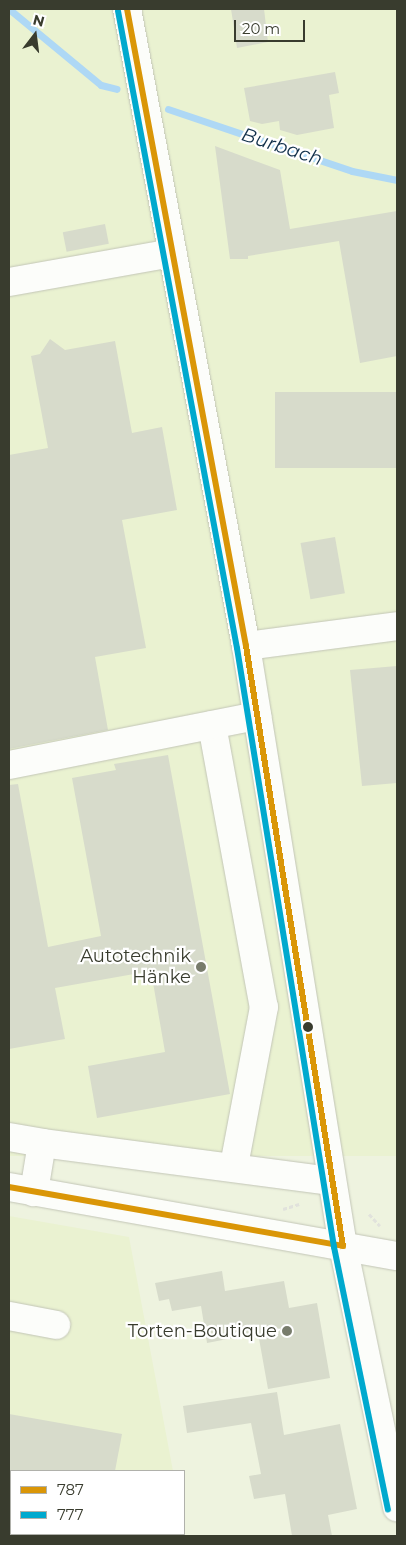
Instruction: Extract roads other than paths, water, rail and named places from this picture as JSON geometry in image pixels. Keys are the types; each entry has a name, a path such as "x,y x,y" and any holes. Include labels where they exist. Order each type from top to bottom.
{"street":[{"path":"127,9 246,646 343,1246 397,1507"},
{"path":"9,282 172,253"},
{"path":"246,646 397,626"},
{"path":"9,765 257,716"},
{"path":"212,725 264,1007 234,1166"},
{"path":"264,1007 302,998"},
{"path":"9,1137 42,1143 234,1166 332,1181"},
{"path":"42,1143 21,1189 397,1256"},
{"path":"9,1316 56,1325"}],"waterway":[{"name":"Burbach","path":"9,9 101,85 117,89"},
{"name":"Burbach","path":"168,109 352,171 397,180"}],"place":[{"name":"Autotechnik Hänke","path":"201,967"},
{"name":"Torten-Boutique","path":"287,1331"}]}
